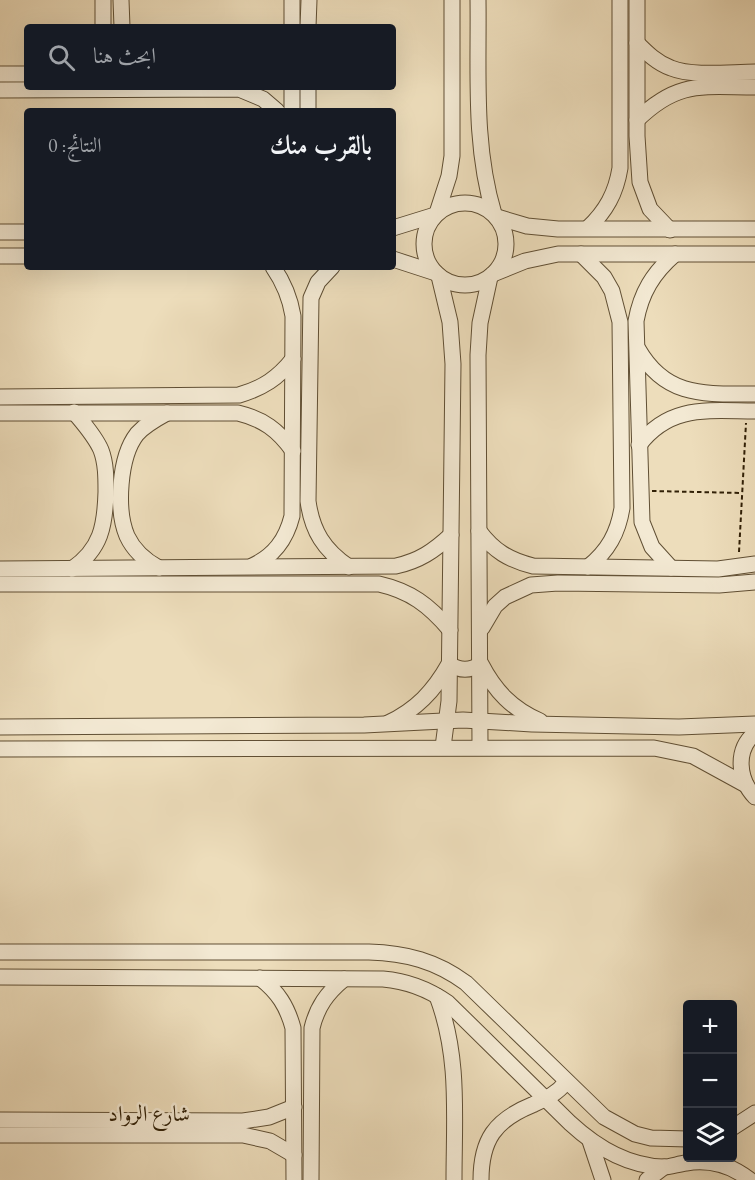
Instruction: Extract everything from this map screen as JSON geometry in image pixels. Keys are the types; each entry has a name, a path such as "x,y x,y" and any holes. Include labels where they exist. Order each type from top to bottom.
{"street":[{"path":"103,0 111,24"},
{"path":"113,24 121,0"},
{"path":"292,0 292,24"},
{"path":"308,24 309,0"},
{"path":"443,747 449,701 453,353 447,306 438,275 430,265 423,245 428,224 436,214 449,176 453,137 452,0"},
{"path":"478,0 479,136 484,176 496,215 506,236 507,247 505,257 492,276 481,315 478,355 480,747"},
{"path":"588,228 607,207 613,195 620,168 620,0"},
{"path":"637,0 639,175 650,209 670,230"},
{"path":"637,43 659,63 699,80 755,87"},
{"path":"620,137 629,141 659,100 672,93 699,80 755,72"},
{"path":"0,74 24,74"},
{"path":"0,90 24,89"},
{"path":"244,90 263,99 274,108"},
{"path":"292,90 292,108"},
{"path":"308,90 308,108"},
{"path":"453,137 466,140 479,136"},
{"path":"396,227 436,214 455,203 465,202 476,203 496,215 527,226 558,229 755,229"},
{"path":"558,229 554,242 558,254"},
{"path":"0,232 24,232"},
{"path":"396,260 459,285 470,285 525,261 558,254 755,254"},
{"path":"581,254 594,265 608,284 617,306 620,322 622,508 615,535 608,547 588,567"},
{"path":"671,568 652,548 645,535 640,508 636,321 645,291 663,265 675,254"},
{"path":"0,256 24,256"},
{"path":"275,270 284,282 293,316 293,451 301,484 310,517 324,546 335,558 349,567"},
{"path":"250,567 273,553 282,542 288,530 301,484 311,298 318,282 329,270"},
{"path":"293,316 299,313 309,316"},
{"path":"620,322 626,318 636,321"},
{"path":"453,353 466,347 478,355"},
{"path":"636,347 645,362 657,375 688,391 709,394 755,394"},
{"path":"0,397 239,395 270,383 293,359"},
{"path":"688,391 685,402 689,412"},
{"path":"238,413 243,404 239,395"},
{"path":"639,445 660,423 674,416 689,412 751,411"},
{"path":"72,569 83,561 100,536 104,522 105,466 95,438 74,412"},
{"path":"159,568 146,561 127,537 123,522 123,466 128,448 138,433 152,421 168,412"},
{"path":"0,413 238,413 255,417 270,426 283,437 293,451"},
{"path":"105,466 112,463 123,466"},
{"path":"622,508 630,511 640,508"},
{"path":"104,522 116,526 123,522"},
{"path":"479,531 502,555 533,566 671,568 738,567 755,564"},
{"path":"0,569 396,566 419,559 451,535"},
{"path":"531,585 528,575 533,566"},
{"path":"379,567 383,574 379,584"},
{"path":"481,631 486,618 500,602 517,590 531,585 558,583 719,585 755,582"},
{"path":"0,584 379,584 396,588 426,604 450,630"},
{"path":"449,664 462,670 468,670 481,664"},
{"path":"382,725 407,713 428,695 440,681 449,664"},
{"path":"481,664 489,681 514,708 546,724"},
{"path":"0,727 382,725 446,720 679,727 755,724"},
{"path":"60,727 61,749"},
{"path":"670,750 683,747 688,741 688,734 679,727"},
{"path":"752,794 741,773 741,760 744,748 755,733"},
{"path":"0,749 622,747 670,750 704,760 752,794"},
{"path":"0,952 389,953 417,957 443,968 466,983 604,1117 634,1134 651,1138 683,1140"},
{"path":"195,952 199,957 201,968 196,978"},
{"path":"225,978 222,967 231,952"},
{"path":"383,979 391,968 389,953"},
{"path":"416,986 419,972 430,962"},
{"path":"0,977 383,979 416,986 437,996 458,1012 590,1141 626,1160 664,1167"},
{"path":"260,978 282,1000 293,1028 294,1180"},
{"path":"311,1180 312,1028 322,1000 344,979"},
{"path":"437,996 448,1028 453,1061 454,1176"},
{"path":"293,1028 304,1025 312,1028"},
{"path":"481,1178 484,1149 498,1125 520,1110 557,1092 566,1082"},
{"path":"570,1123 574,1112 590,1104"},
{"name":"شارع الرواد","path":"0,1135 243,1128 294,1107"},
{"path":"737,1125 755,1113"},
{"name":"شارع الرواد","path":"0,1120 243,1128 294,1155"},
{"path":"590,1141 603,1180"},
{"path":"646,1180 664,1167 683,1161"},
{"path":"710,1162 735,1170 750,1180"},
{"path":"454,1176 457,1167 469,1163 475,1165 481,1178"}],"path":[{"path":"738,567 742,493 751,411"},
{"path":"640,491 742,493"}]}
